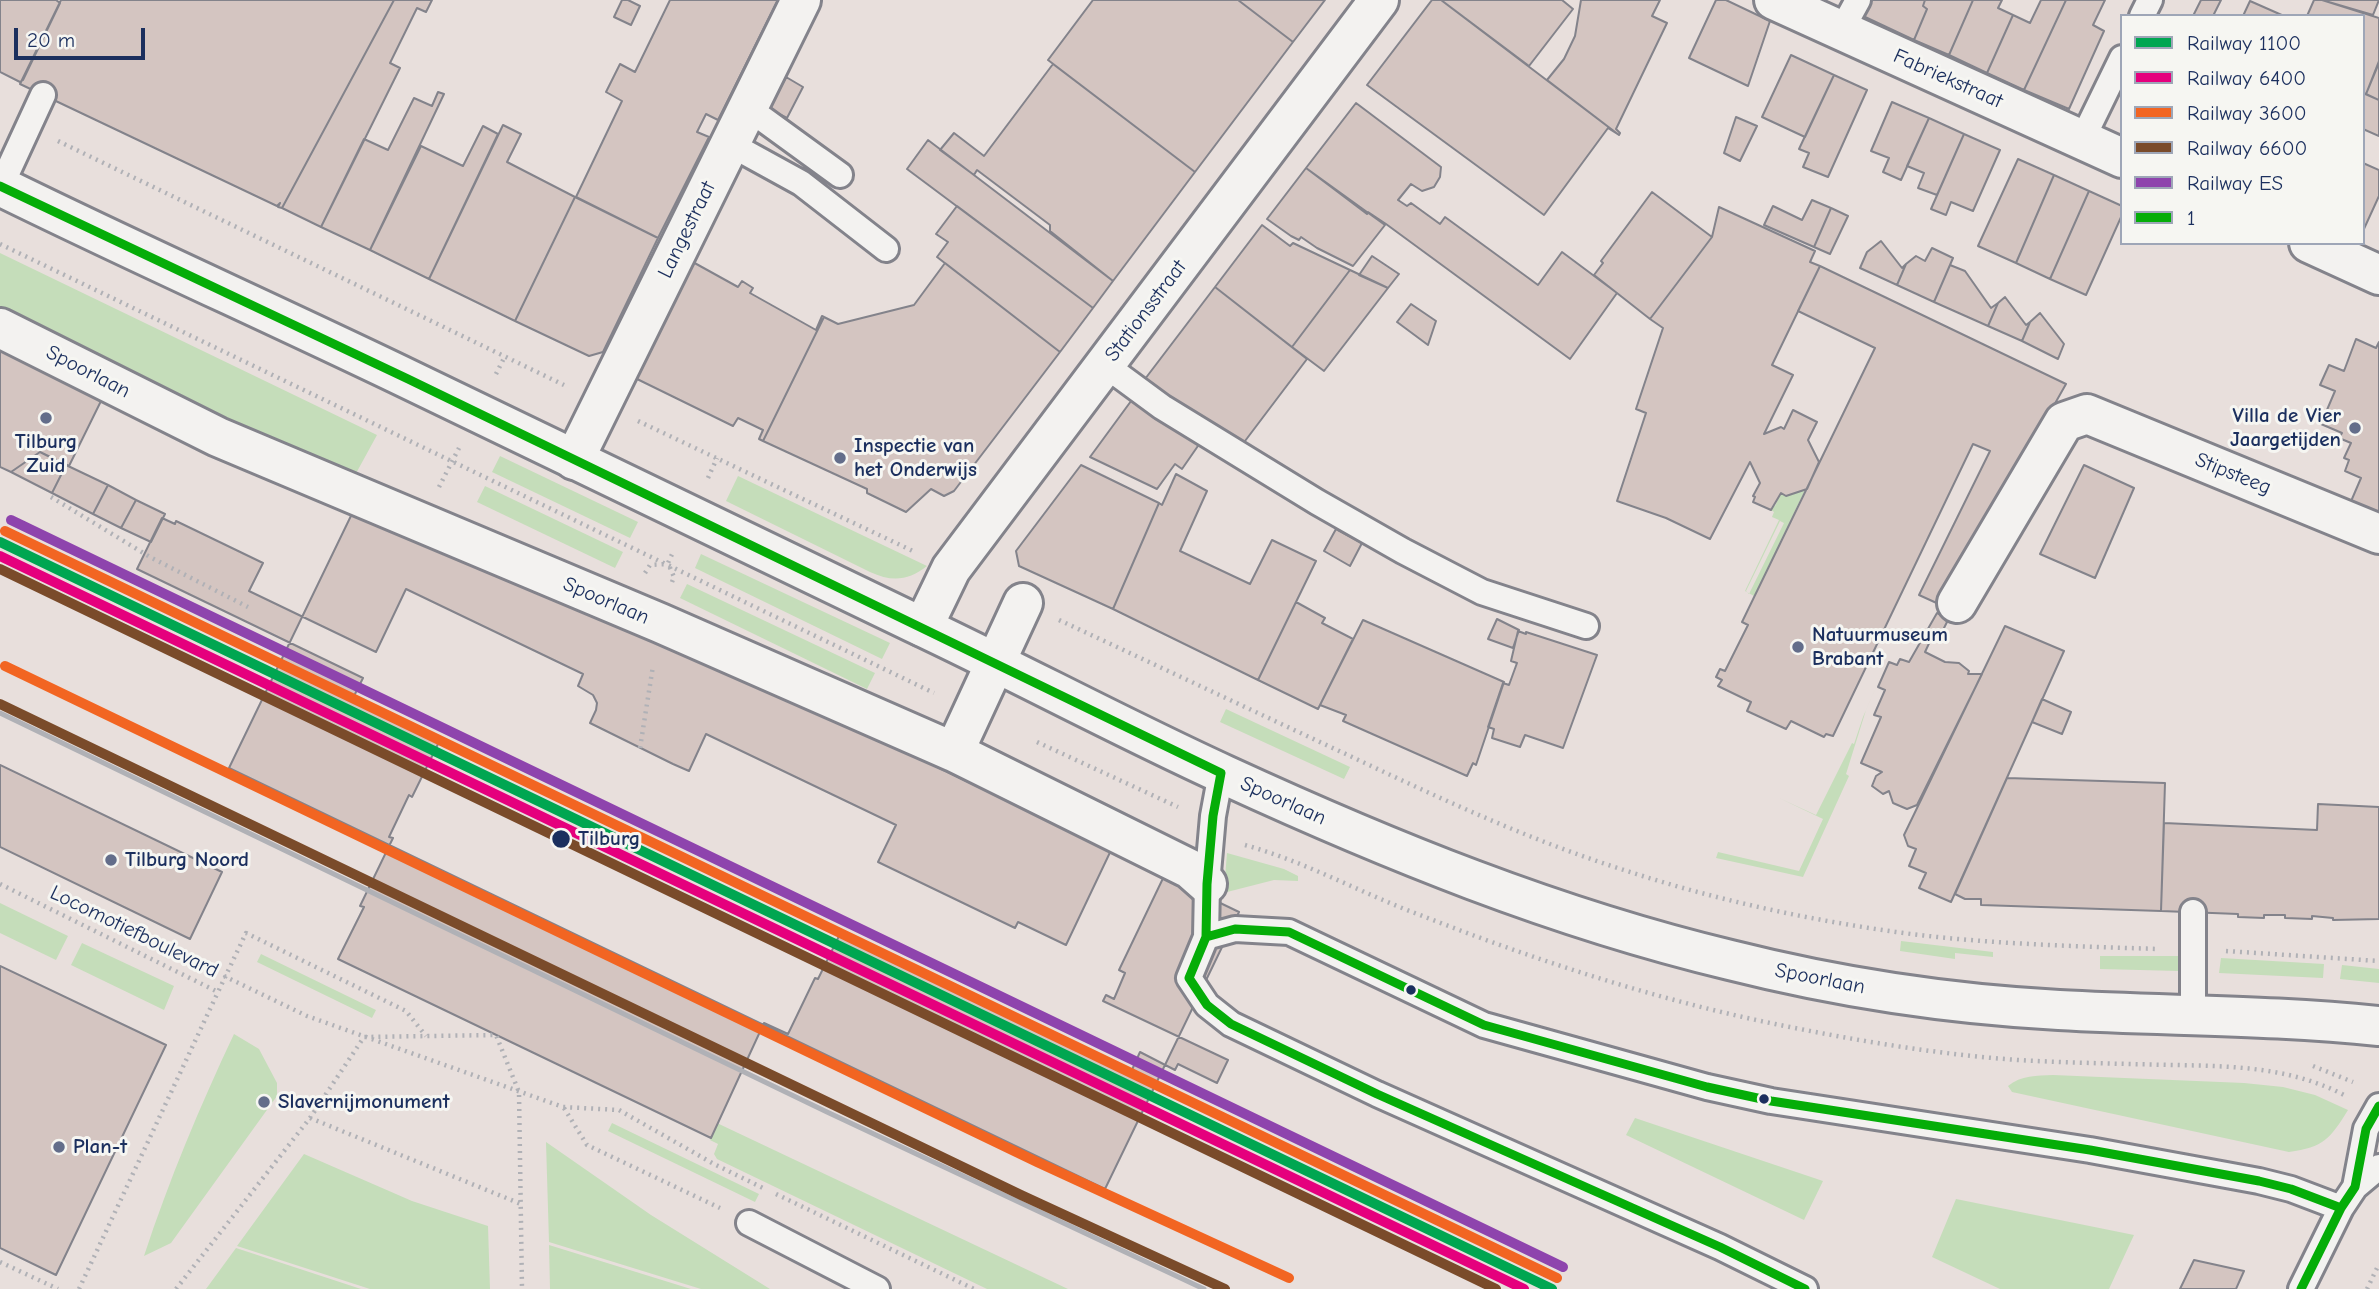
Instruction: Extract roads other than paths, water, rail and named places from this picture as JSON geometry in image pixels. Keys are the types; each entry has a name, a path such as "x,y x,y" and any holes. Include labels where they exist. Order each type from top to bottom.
{"street":[{"name":"Langestraat","path":"574,460 801,0"},
{"name":"Stationsstraat","path":"923,627 951,569 1379,0"},
{"name":"Fabriekstraat","path":"1773,0 1850,15 2082,140 2120,157"},
{"name":"Spoorlaan","path":"1,186 408,379 1221,773 1399,851 1525,901 1633,936 1708,955 1834,982 1948,999 2062,1010 2284,1018 2379,1026"},
{"path":"2313,245 2379,275"},
{"name":"Spoorlaan","path":"0,328 218,437 665,607 1190,869 1207,884"},
{"name":"Stipsteeg","path":"1957,603 2064,422 2087,414 2379,534"},
{"path":"954,752 1023,603"}],"lane":[{"path":"2082,140 2120,62"},
{"path":"1,186 43,95"},
{"path":"840,174 763,119 737,129 800,183 886,249"},
{"path":"1105,365 1162,407 1317,502 1404,551 1482,592 1586,626"},
{"path":"1221,773 1213,816 1206,937 1189,978 1207,1005 1231,1024 1377,1094 1707,1241 1805,1289"},
{"path":"2193,912 2193,1015"},
{"path":"1206,937 1235,929 1289,932 1484,1025 1707,1087 1771,1101 2090,1150 2291,1189 2348,1197"},
{"path":"2301,1289 2348,1197 2366,1129 2379,1106"},
{"path":"2348,1197 2379,1167"},
{"path":"749,1223 877,1289"}],"railway":[{"path":"0,713 827,1112 1204,1289"}],"rail line":[{"name":"ES","path":"11,520 1563,1267"},
{"name":"3600","path":"5,531 1557,1278"},
{"name":"1100","path":"0,542 1552,1289"},
{"name":"6400","path":"0,556 1524,1289"},
{"name":"6600","path":"0,569 1496,1289"},
{"name":"3600","path":"5,666 1037,1162 1289,1278"},
{"name":"6600","path":"0,704 1021,1195 1225,1289"}],"place":[{"name":"Tilburg Zuid","path":"46,418"},
{"name":"Villa de Vier Jaargetijden","path":"2355,428"},
{"name":"Inspectie van het Onderwijs","path":"840,458"},
{"name":"Natuurmuseum Brabant","path":"1798,647"},
{"name":"Tilburg","path":"561,839"},
{"name":"Tilburg Noord","path":"111,860"},
{"name":"Slavernijmonument","path":"264,1102"},
{"name":"Plan-t","path":"59,1147"}]}
